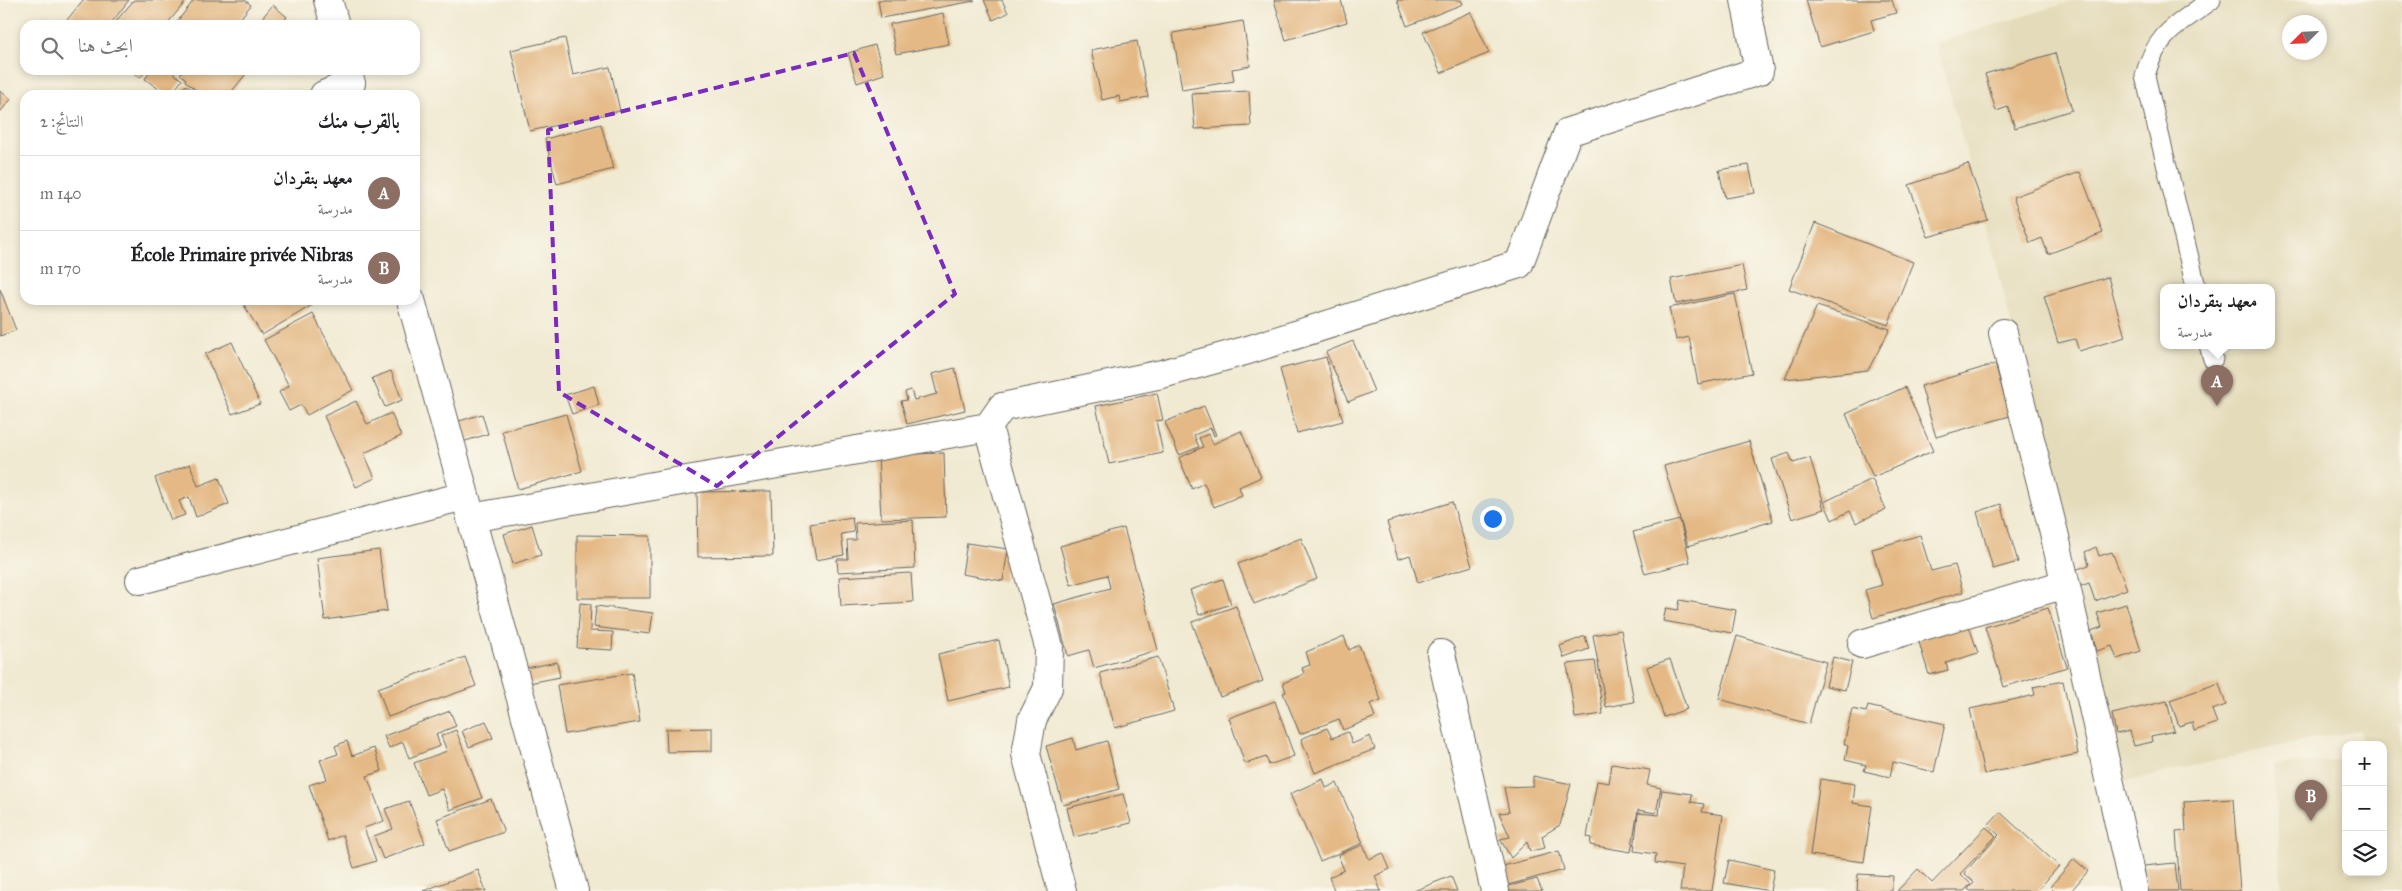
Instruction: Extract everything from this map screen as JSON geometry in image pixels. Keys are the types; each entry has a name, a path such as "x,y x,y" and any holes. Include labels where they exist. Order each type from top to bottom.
{"street":[{"path":"328,0 334,20"},
{"path":"140,580 468,507 988,427 1002,406 1162,374 1248,350 1519,264 1568,132 1759,71 1745,0"},
{"path":"335,90 351,83"},
{"path":"412,305 574,891"},
{"path":"2003,333 2065,584 2134,891"},
{"path":"988,427 1049,647 1048,688 1032,720 1026,754 1062,891"},
{"path":"1862,644 2065,584"},
{"path":"1441,654 1495,891"}],"lane":[{"path":"2195,284 2145,76 2152,52 2164,36 2211,0"}],"highlighted area":[{"path":"854,53 955,294 717,486 559,392 548,130"}],"shaded area":[{"path":"2076,0 2402,0 2402,723 2387,726 2399,725 2402,771 2402,891 2282,891 2273,765 2342,760 2342,876 2387,876 2387,741 2352,741 2361,740 2360,730 2309,739 2124,782 1990,238 1936,43"}],"building":[{"path":"83,0 129,0 114,20 67,20"},
{"path":"134,0 187,0 170,20 117,20"},
{"path":"194,0 245,0 251,5 239,20 178,20"},
{"path":"878,0 974,0 974,1 881,18"},
{"path":"984,0 1002,0 1008,13 993,20"},
{"path":"1274,0 1341,0 1347,22 1286,40"},
{"path":"1397,0 1461,0 1463,4 1407,26"},
{"path":"1806,0 1892,0 1896,13 1871,20 1874,31 1820,47"},
{"path":"273,5 287,17 285,20 260,20"},
{"path":"1471,12 1489,53 1441,73 1423,32"},
{"path":"943,13 949,44 896,54 890,24"},
{"path":"1243,21 1250,66 1232,69 1234,81 1182,90 1173,33"},
{"path":"565,38 573,75 610,67 620,111 530,131 511,50"},
{"path":"1137,41 1148,97 1120,102 1119,96 1102,100 1091,50"},
{"path":"875,45 884,74 857,83 848,53"},
{"path":"2055,53 2072,110 2015,128 2008,107 1996,111 1985,74"},
{"path":"148,75 176,75 182,80 175,90 160,90 145,79"},
{"path":"181,75 245,75 233,90 196,90 185,81 186,79"},
{"path":"186,85 192,90 182,90"},
{"path":"0,91 11,99 0,112"},
{"path":"1249,91 1251,126 1195,129 1192,94"},
{"path":"601,124 613,169 557,184 545,139"},
{"path":"1968,164 1988,220 1928,237 1909,185"},
{"path":"1749,165 1755,193 1725,198 1719,170"},
{"path":"2080,172 2103,233 2048,254 2042,238 2030,243 2013,197"},
{"path":"1815,223 1913,262 1888,325 1789,289"},
{"path":"1742,265 1747,290 1676,304 1671,279"},
{"path":"2108,277 2125,337 2079,351 2075,339 2058,343 2044,296"},
{"path":"0,289 16,330 0,336"},
{"path":"1735,294 1752,373 1698,384 1689,337 1676,340 1669,308"},
{"path":"244,305 312,305 262,335"},
{"path":"1817,306 1890,329 1868,370 1785,379"},
{"path":"313,314 353,390 307,415 301,405 289,411 279,392 289,386 264,340"},
{"path":"1353,341 1374,391 1348,402 1326,352"},
{"path":"232,342 260,404 232,414 205,354"},
{"path":"1326,357 1343,421 1297,433 1280,369"},
{"path":"1995,364 2010,416 1936,437 1921,386"},
{"path":"955,368 965,410 907,424 901,401 907,400 905,392 911,390 914,400 937,394 932,374"},
{"path":"391,371 402,400 385,407 372,378"},
{"path":"594,386 599,405 572,414 565,395"},
{"path":"1905,387 1933,451 1873,477 1846,414"},
{"path":"1157,393 1163,420 1156,421 1163,453 1109,464 1096,406"},
{"path":"356,401 367,424 391,413 401,436 364,453 375,478 356,487 324,416"},
{"path":"1204,406 1216,435 1214,436 1211,428 1194,435 1199,447 1179,455 1165,422"},
{"path":"482,414 488,434 459,443 453,423"},
{"path":"566,414 582,471 518,489 502,431"},
{"path":"1241,431 1261,477 1239,487 1242,495 1214,507 1204,483 1192,489 1179,458 1203,447 1199,438 1209,434 1213,444"},
{"path":"1749,441 1773,521 1688,546 1664,466"},
{"path":"944,453 946,517 881,519 878,455"},
{"path":"1789,453 1793,463 1810,458 1824,509 1792,519 1772,459"},
{"path":"190,464 198,486 219,478 229,504 196,517 189,497 179,501 185,515 171,520 155,478"},
{"path":"1872,479 1886,509 1856,523 1850,511 1832,520 1824,502"},
{"path":"771,491 773,556 698,557 697,492"},
{"path":"1452,502 1472,566 1418,583 1410,555 1398,559 1387,522"},
{"path":"2001,504 2018,562 1993,569 1977,512"},
{"path":"852,517 854,532 841,534 844,555 816,560 810,524"},
{"path":"913,520 915,568 838,572 837,559 848,559 847,540 856,540 855,523"},
{"path":"1680,520 1690,562 1645,574 1633,532"},
{"path":"532,525 541,555 513,564 504,534"},
{"path":"1124,528 1158,650 1094,668 1089,650 1068,656 1054,604 1110,588 1107,575 1071,585 1060,546"},
{"path":"577,535 650,536 650,598 577,598"},
{"path":"1920,535 1931,571 1955,565 1963,592 1873,618 1865,590 1882,585 1872,549"},
{"path":"1301,538 1317,579 1254,604 1238,564"},
{"path":"967,543 1008,549 1003,581 962,574"},
{"path":"2096,547 2099,556 2112,552 2127,589 2095,601 2089,583 2081,586 2075,570 2089,565 2085,552"},
{"path":"379,550 387,611 325,620 317,558"},
{"path":"911,573 913,602 841,606 839,577"},
{"path":"1223,579 1231,604 1199,615 1190,590"},
{"path":"1680,600 1736,610 1732,633 1663,621 1666,608 1678,610"},
{"path":"580,603 591,604 590,631 613,632 612,650 577,648"},
{"path":"2126,604 2141,651 2117,659 2112,646 2097,651 2091,631 2102,627 2097,613"},
{"path":"596,606 653,613 650,634 594,627"},
{"path":"1236,606 1263,681 1220,697 1192,622"},
{"path":"2048,608 2067,667 2004,687 1985,627"},
{"path":"1968,623 1978,653 1946,663 1948,670 1929,675 1918,639"},
{"path":"1621,630 1634,702 1606,707 1593,635"},
{"path":"1344,636 1349,650 1359,645 1381,700 1370,704 1375,717 1343,730 1339,719 1300,734 1283,693 1286,692 1283,683 1304,674 1302,668 1310,665 1306,652"},
{"path":"1585,636 1589,649 1564,658 1560,646"},
{"path":"1737,636 1826,662 1809,724 1719,699"},
{"path":"999,640 1009,687 948,701 938,654"},
{"path":"465,657 476,686 388,717 378,688"},
{"path":"1158,657 1174,711 1115,728 1100,673"},
{"path":"1833,657 1852,662 1845,690 1826,686"},
{"path":"1670,659 1687,709 1664,717 1647,667"},
{"path":"1595,661 1603,714 1575,718 1567,664"},
{"path":"557,662 560,677 524,684 521,669"},
{"path":"632,673 640,722 565,734 557,685"},
{"path":"2063,681 2078,754 1984,774 1970,709 2035,695 2033,687"},
{"path":"2219,683 2226,705 2212,710 2217,723 2194,731 2192,722 2179,726 2170,700"},
{"path":"1275,701 1294,756 1269,765 1266,757 1245,764 1229,718"},
{"path":"2167,701 2174,731 2151,736 2152,742 2134,746 2130,731 2116,734 2112,714"},
{"path":"1868,706 1945,724 1934,772 1893,762 1890,777 1864,771 1866,765 1845,760 1848,746 1844,744 1852,709 1866,712"},
{"path":"450,711 456,726 436,734 440,746 409,758 403,742 389,748 384,736"},
{"path":"486,721 493,738 469,747 462,731"},
{"path":"712,728 712,751 667,752 666,729"},
{"path":"1327,728 1332,738 1348,732 1352,744 1370,736 1375,749 1315,773 1301,739"},
{"path":"456,730 482,798 450,810 442,789 426,795 414,763 447,751 441,736"},
{"path":"1073,738 1076,750 1107,741 1119,789 1063,805 1046,746"},
{"path":"347,741 352,756 374,748 382,771 367,776 384,821 364,828 376,861 354,868 343,835 328,841 309,785 327,779 320,760 338,754 335,746"},
{"path":"1612,764 1650,770 1647,785 1661,788 1656,813 1638,810 1631,852 1590,845 1591,838 1587,837 1597,781 1609,783"},
{"path":"1533,776 1571,784 1560,825 1542,836 1545,848 1530,851 1527,842 1511,858 1500,839 1510,837 1499,813 1509,812 1504,787 1533,786"},
{"path":"1323,779 1326,788 1337,783 1363,843 1320,861 1290,794"},
{"path":"1820,779 1855,784 1853,803 1872,806 1864,862 1810,855"},
{"path":"1662,790 1692,794 1691,802 1704,804 1702,812 1723,815 1712,891 1680,891 1683,867 1655,863 1656,854 1634,851 1638,813 1659,815"},
{"path":"1123,794 1131,823 1074,837 1067,808"},
{"path":"491,799 504,832 449,851 437,819"},
{"path":"2233,799 2240,891 2180,891 2176,832 2186,831 2184,802"},
{"path":"409,801 425,843 383,859 374,836 393,829 385,809"},
{"path":"2000,812 2059,866 2037,891 1970,891 1968,889 1974,882 1964,873 1999,835 1988,825"},
{"path":"1986,827 1996,836 1960,874 1971,884 1964,891 1897,891 1918,869 1932,883"},
{"path":"1363,845 1369,859 1383,853 1390,869 1375,876 1381,891 1334,891 1329,877 1344,870 1338,855"},
{"path":"1559,851 1564,870 1496,888 1492,869"},
{"path":"2074,859 2088,871 2071,891 2054,891 2050,887"},
{"path":"1729,860 1774,870 1770,891 1724,883"},
{"path":"2175,863 2178,891 2147,891 2144,866"},
{"path":"478,870 486,891 423,891"},
{"path":"1858,874 1893,876 1892,891 1857,891"},
{"path":"1451,876 1457,891 1414,891"},
{"path":"1537,879 1542,891 1502,891 1501,888"}],"place":[{"name":"معهد بنقردان","path":"2217,406"},
{"name":"École Primaire privée Nibras","path":"2311,821"}]}
